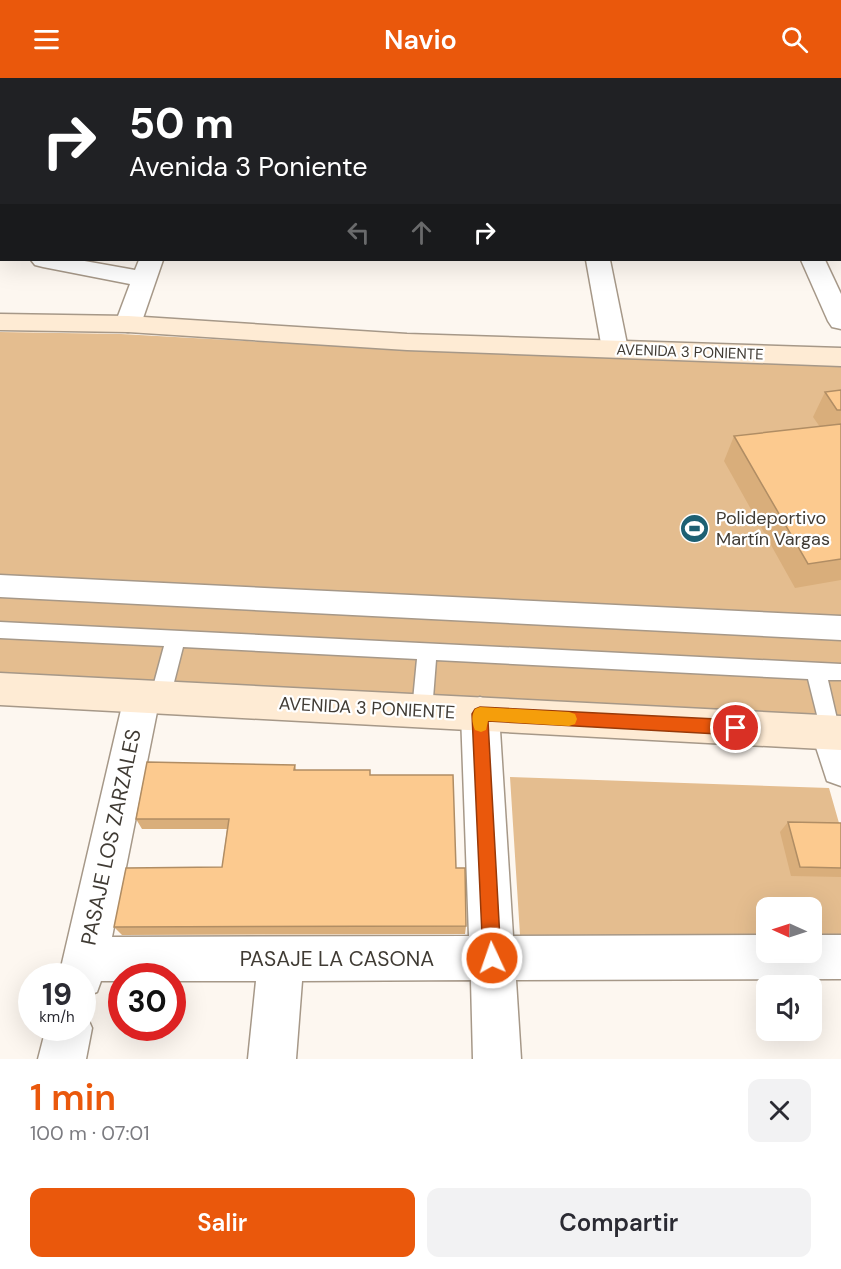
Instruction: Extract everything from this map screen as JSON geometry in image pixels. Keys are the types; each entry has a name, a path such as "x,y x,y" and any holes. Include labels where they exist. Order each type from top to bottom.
{"main road":[{"name":"AVENIDA 3 PONIENTE","path":"0,322 128,324 331,339 841,357"},
{"name":"AVENIDA 3 PONIENTE","path":"0,689 835,733"}],"street":[{"path":"55,261 147,269 128,324"},
{"path":"598,261 615,349"},
{"path":"813,261 841,321"},
{"path":"0,586 841,628"},
{"name":"PASAJE LOS ZARZALES","path":"83,963 151,697"},
{"path":"480,714 497,1059"},
{"path":"835,733 841,768"},
{"name":"PASAJE LA CASONA","path":"96,967 281,959 841,957"},
{"path":"272,1059 281,959"},
{"path":"62,1059 66,1041"}],"lane":[{"path":"0,630 841,672"},
{"path":"151,697 176,639"},
{"path":"422,711 427,651"},
{"path":"816,670 835,733"}],"shaded area":[{"path":"0,332 121,334 389,349 841,365 841,725 0,681"},
{"path":"510,777 829,788 841,830 841,939 822,939 822,897 756,897 756,938 520,935"}],"building":[{"path":"841,390 841,410 837,410 825,392"},
{"path":"841,424 841,559 808,564 734,436"},
{"path":"147,762 295,765 294,770 370,770 370,775 453,775 456,868 465,868 466,926 114,927 126,868 222,867 229,819 136,819"},
{"path":"788,822 841,823 841,868 800,867"}],"slow traffic":[{"path":"481,725 480,714 569,719"}],"place":[{"name":"Polideportivo Martín Vargas","path":"695,528"}],"route":[{"path":"492,958 480,714 736,728"}]}
